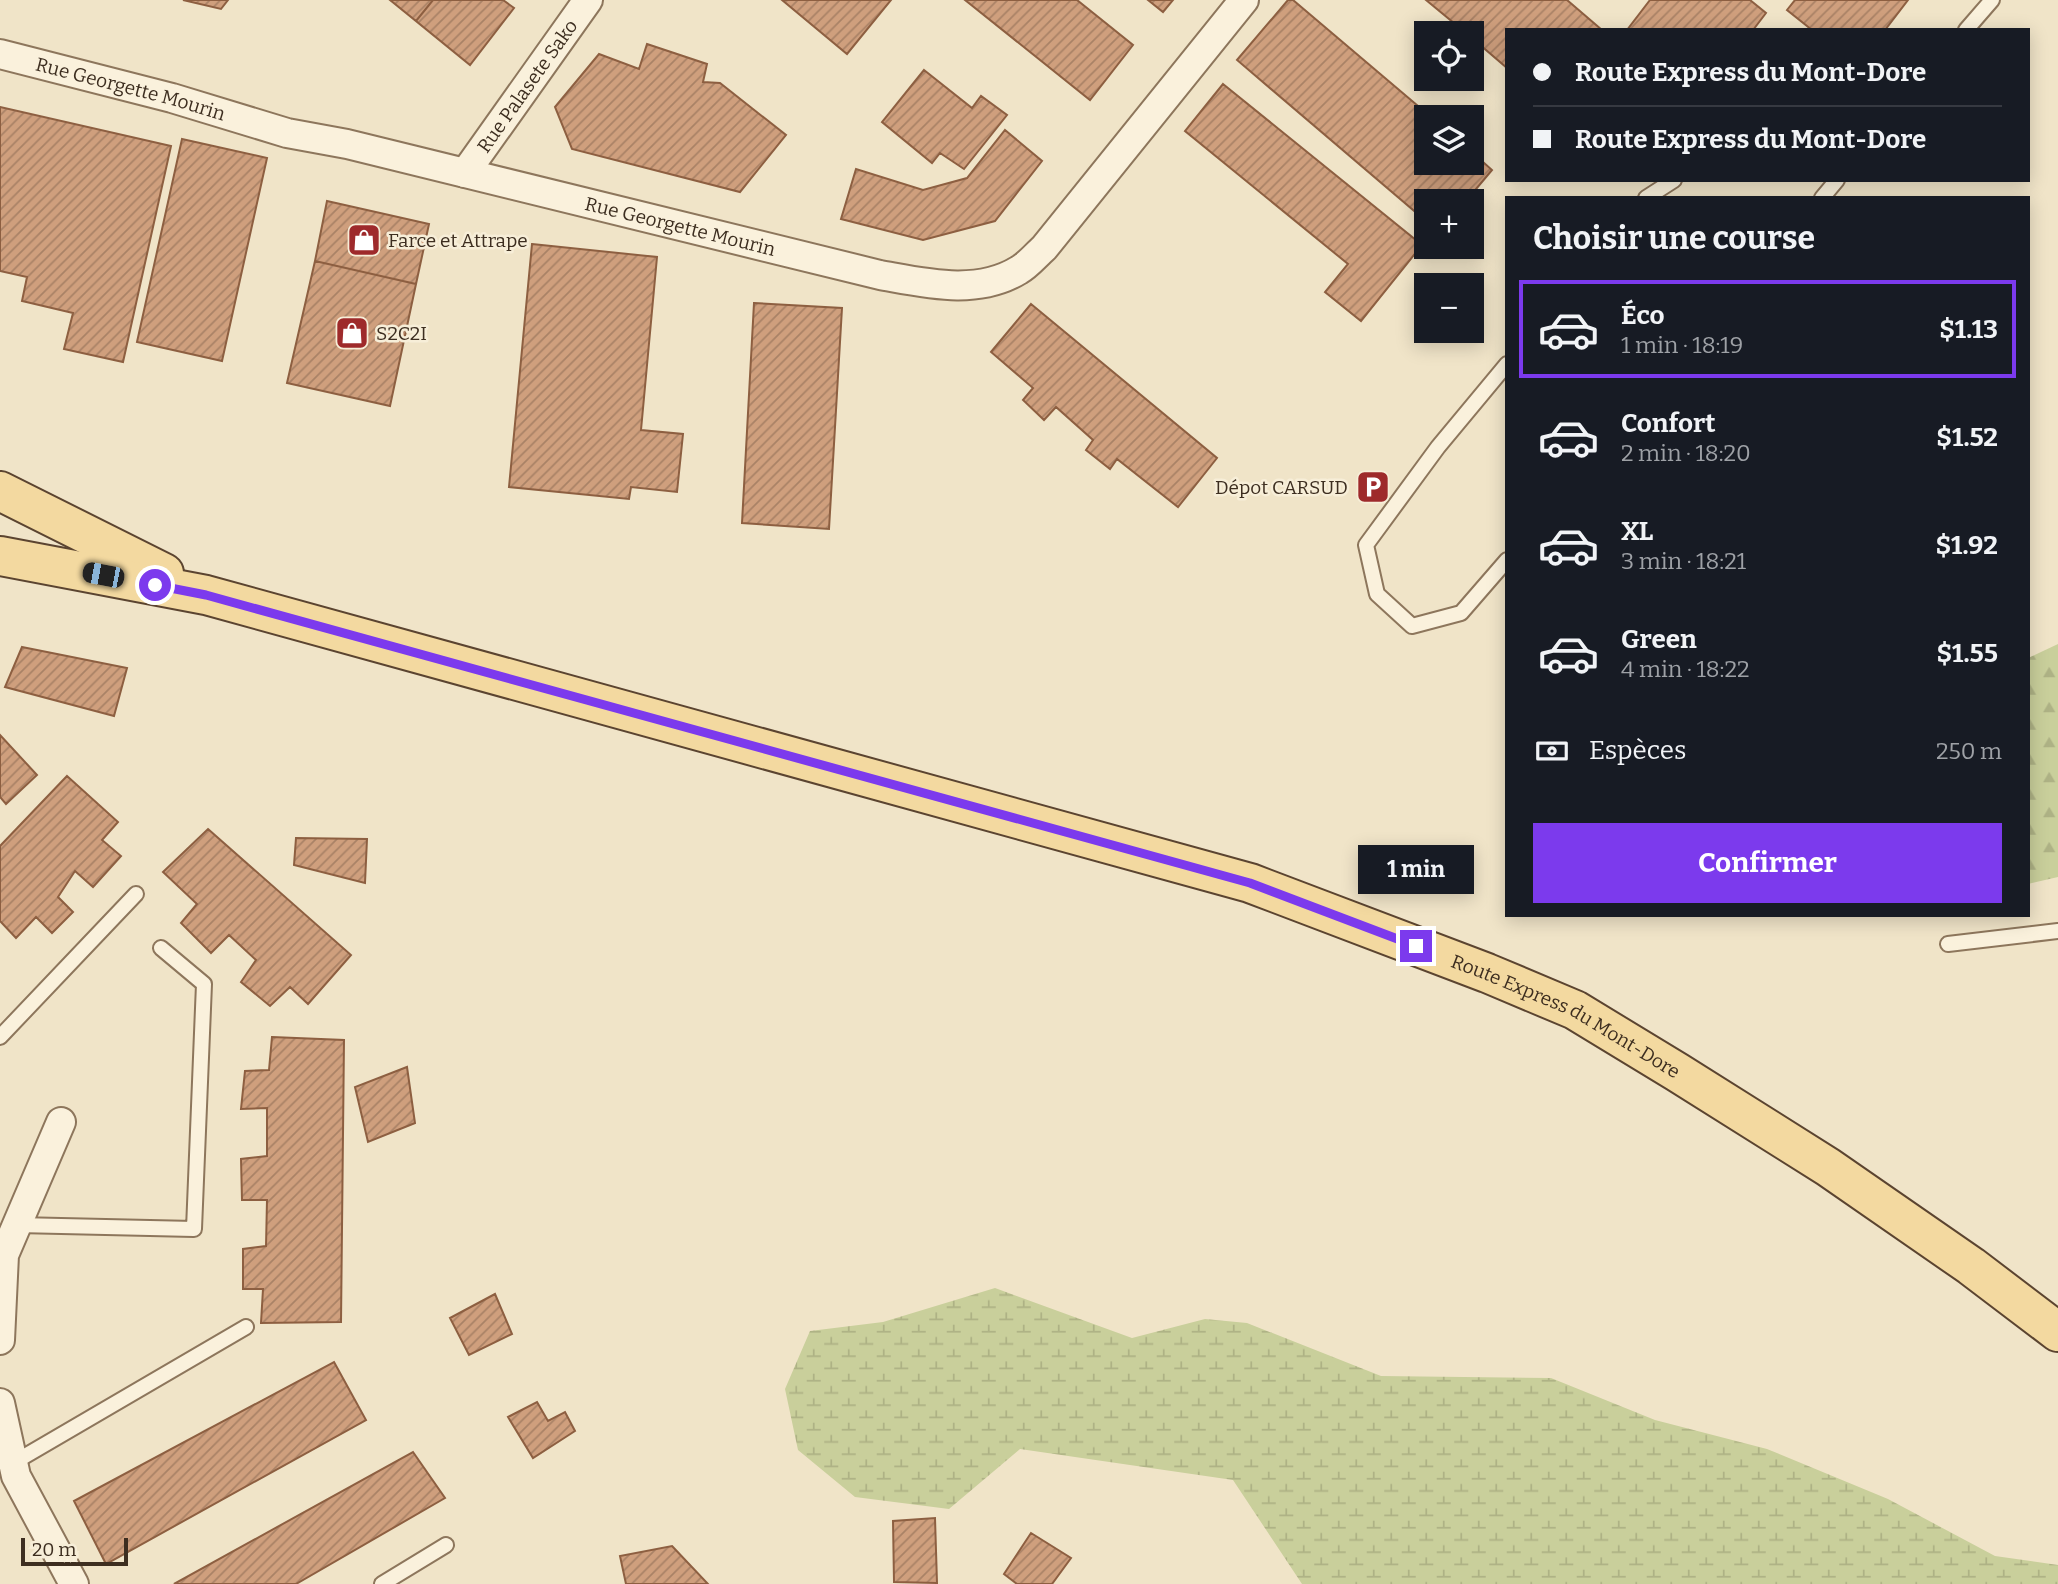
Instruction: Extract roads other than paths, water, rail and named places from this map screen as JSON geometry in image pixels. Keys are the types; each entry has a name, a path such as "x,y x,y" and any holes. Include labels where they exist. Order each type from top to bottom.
{"main road":[{"path":"0,491 206,595"},
{"name":"Route Express du Mont-Dore","path":"0,556 206,595 1250,883 1487,973 1575,1010 1828,1167 1938,1243 2058,1332"}],"street":[{"name":"Rue Palasete Sako","path":"465,173 588,0"},
{"name":"Rue Georgette Mourin","path":"0,54 172,98 288,133 465,173 880,275 947,286 991,282 1020,270 1044,248 1244,0"},
{"path":"0,1340 2,1254 61,1122"},
{"path":"0,1403 16,1476 74,1584"}],"lane":[{"path":"1968,28 1992,0"},
{"path":"1649,196 1671,182"},
{"path":"1824,196 1835,182"},
{"path":"1505,366 1438,447 1366,545 1377,594 1412,626 1461,613 1505,562"},
{"path":"0,1037 136,894"},
{"path":"1948,944 2058,932"},
{"path":"17,1225 194,1229 204,984 161,948"},
{"path":"13,1464 246,1327"},
{"path":"382,1584 446,1545"}],"place":[{"name":"Farce et Attrape","path":"364,240"},
{"name":"S2C2I","path":"352,333"},
{"name":"Dépot CARSUD","path":"1373,487"}]}
